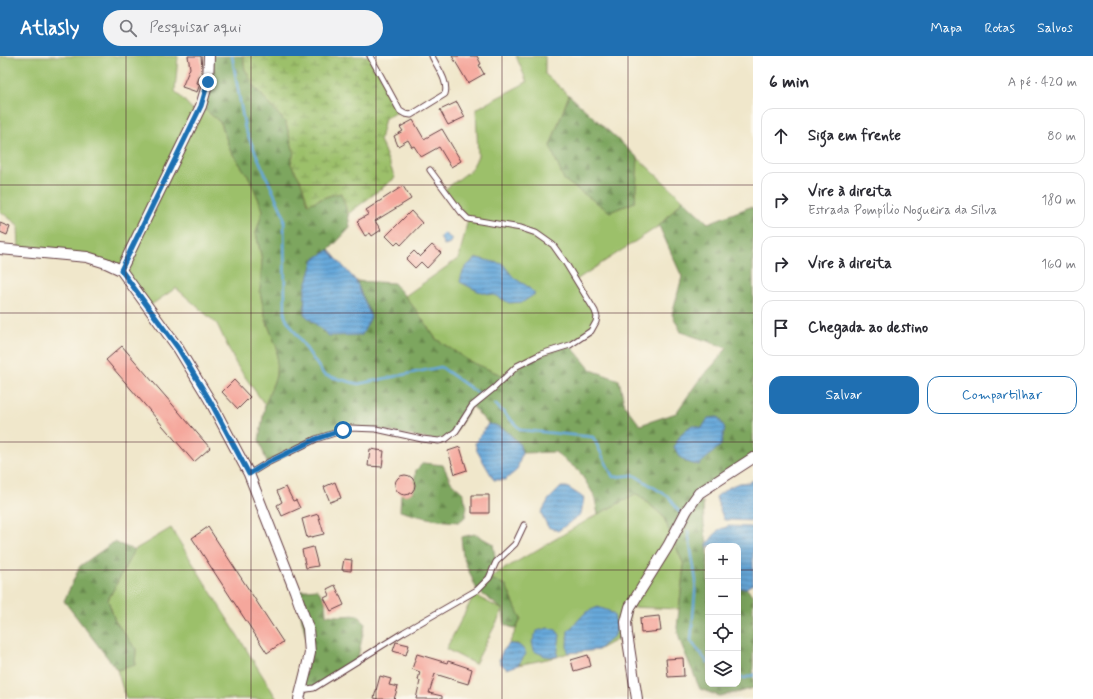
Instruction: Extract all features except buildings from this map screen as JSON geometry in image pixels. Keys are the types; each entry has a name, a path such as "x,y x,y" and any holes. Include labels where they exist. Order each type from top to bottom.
{"street":[{"path":"121,270 201,106 208,82 209,56"},
{"path":"0,249 87,257 106,262 121,270 178,348 209,399 249,474 296,591 308,628 310,653 300,695"},
{"path":"637,699 626,622 630,607 668,546 687,510 699,493 753,458"}],"lane":[{"path":"370,56 400,111 411,115 445,94 447,90 446,84 432,56"},
{"path":"249,474 267,463 316,439 350,428 376,429 422,439 439,441 446,439 456,431 472,406 517,366 540,354 570,345 591,331 596,322 595,311 553,245 536,233 521,228 468,219 461,212 430,170"},
{"path":"300,695 314,688 404,632 478,590 489,578 496,562 515,544 524,525"}],"green space":[{"path":"0,56 178,56 175,91 197,114 201,106 221,123 230,150 250,179 263,210 256,233 262,260 260,292 266,320 277,348 276,376 265,405 236,364 217,324 176,288 148,307 121,270 106,263 19,251 18,225 0,211"},
{"path":"209,56 243,56 245,69 254,86 286,123 294,152 291,164 301,181 308,203 341,193 348,214 350,228 329,250 314,259 371,317 356,281 394,283 416,310 436,339 469,361 506,377 527,362 570,345 591,370 619,380 625,406 640,425 676,413 699,380 727,348 681,332 672,314 682,277 659,226 683,200 708,223 750,207 753,208 753,458 695,500 703,502 707,543 705,543 705,687 741,687 741,588 746,588 753,596 753,688 719,696 700,689 680,641 677,628 684,565 663,516 637,494 598,514 594,495 579,471 555,452 522,453 519,443 505,430 495,425 488,424 472,406 456,431 439,441 376,429 343,430 316,439 267,463 259,440 265,405 276,376 277,348 266,320 260,292 262,260 256,233 263,210 250,179 230,150 221,123 201,106","holes":["692,425 702,428 674,447 681,434"]},
{"path":"243,56 370,56 400,111 385,118 380,140 395,178 348,214 341,193 328,196 308,204 301,181 291,164 294,152 286,123 254,86 245,69"},
{"path":"516,56 545,56 545,74 569,95 550,146 635,202 638,158 683,200 659,226 576,280 597,317 591,331 506,377 469,361 436,339 405,296 459,258 468,219 444,190 471,170 478,156 476,109 527,82"},
{"path":"569,95 638,158 635,202 610,212 564,180 550,146"},
{"path":"423,463 443,465 451,482 463,493 467,507 465,517 459,522 444,521 400,511 401,494 408,494 413,490 416,470"},
{"path":"637,494 663,516 684,565 679,609 630,607 627,634 598,650 568,653 557,657 518,665 526,653 518,644 509,644 521,619 489,578 598,514"},
{"path":"171,528 277,699 126,699 117,670 135,665 136,650 115,621 108,600 134,550"},
{"path":"475,534 493,544 496,562 489,578 506,585 521,619 516,629 505,625 503,610 477,590 463,557 461,537"},
{"path":"114,542 134,550 108,600 115,621 136,649 135,665 117,670 64,601 80,566"},
{"path":"317,589 325,599 326,615 358,615 365,624 357,662 314,688 301,690 310,653 295,591"},
{"path":"474,595 503,610 475,664 446,649"}],"water":[{"path":"444,233 452,239 449,244 444,245 440,237"},
{"path":"329,250 356,281 371,317 362,335 329,336 304,314 305,289 314,259"},
{"path":"477,258 503,264 514,278 527,286 535,294 523,302 509,303 497,296 478,291 460,282 465,268"},
{"path":"718,417 725,428 721,445 699,465 686,462 674,447 681,434 692,425 702,428 708,418"},
{"path":"488,424 495,425 505,430 519,443 522,453 517,470 505,480 494,480 477,451 475,443"},
{"path":"753,480 753,521 724,520 716,497 733,485"},
{"path":"561,487 567,487 584,498 581,514 558,531 548,527 541,513 549,499"},
{"path":"729,526 753,527 753,584 746,588 741,588 741,543 708,543 718,530"},
{"path":"598,607 609,611 614,615 617,628 615,635 598,650 568,653 568,631 586,612"},
{"path":"548,628 556,630 560,635 557,657 545,656 534,651 532,642 537,631"},
{"path":"509,644 519,646 526,654 518,665 507,669 499,660 502,652"}],"waterway":[{"path":"232,56 245,129 284,216 285,317 324,375 358,384 441,367 479,394"},
{"path":"495,404 521,430 593,437 613,477 634,475 669,497 680,513"},
{"path":"688,531 696,581 691,641 705,659"},
{"path":"741,677 745,678 753,675"}],"route":[{"path":"208,82 201,106 121,270 178,348 209,399 249,474 267,463 316,439 343,430"}]}
